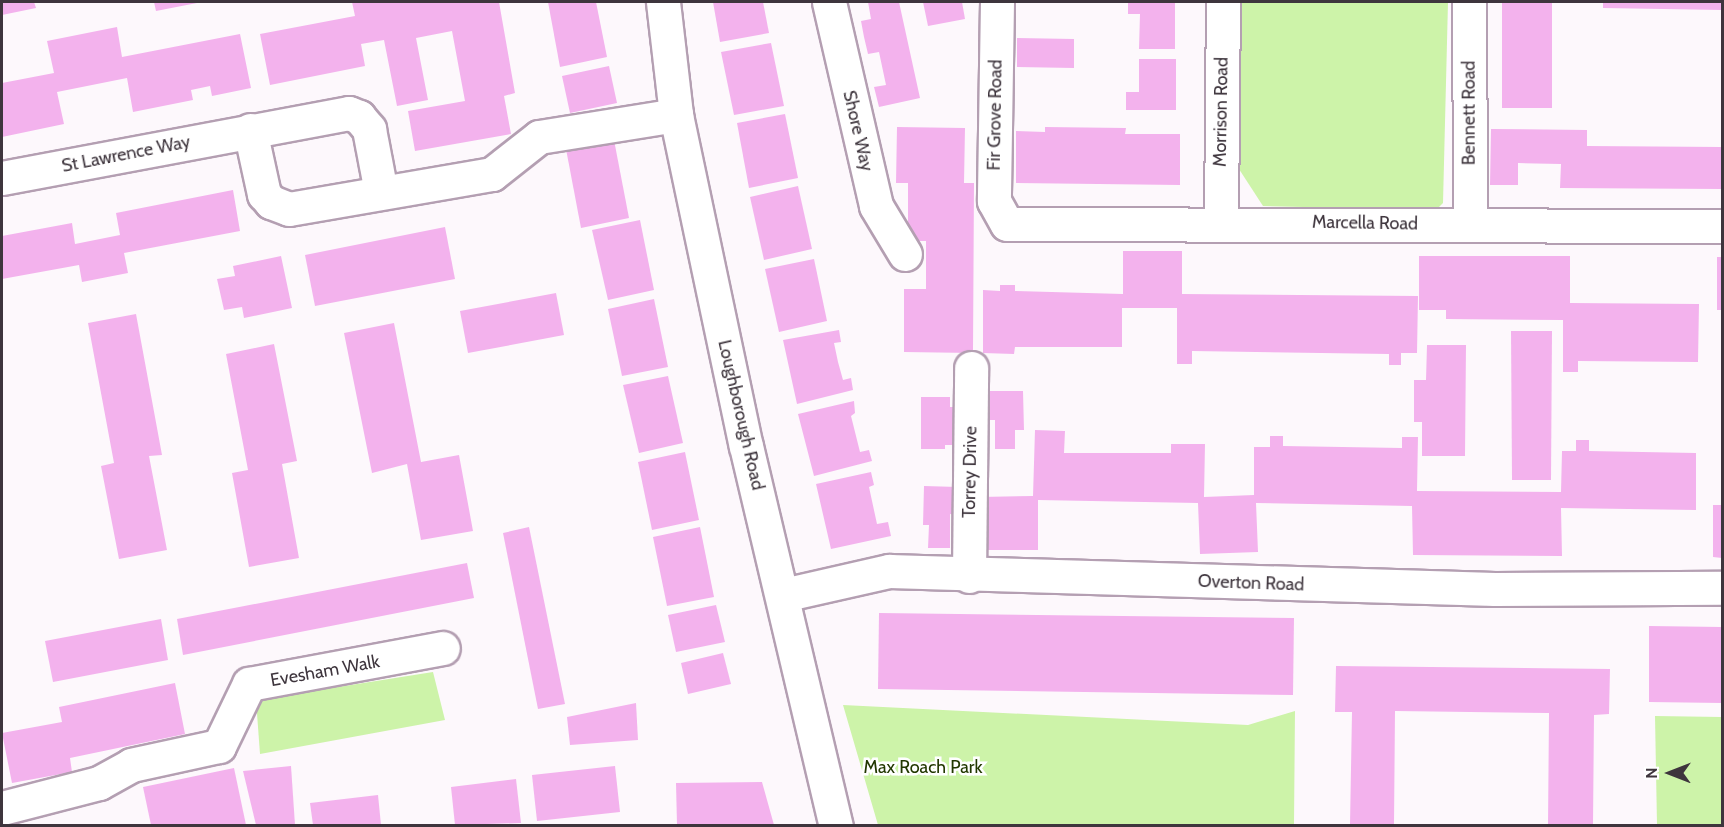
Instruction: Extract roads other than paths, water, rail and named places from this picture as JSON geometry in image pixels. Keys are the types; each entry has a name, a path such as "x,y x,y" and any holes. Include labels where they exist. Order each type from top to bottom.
{"street":[{"name":"Loughborough Road","path":"663,2 676,115 746,446 836,825"},
{"name":"Shore Way","path":"829,2 876,206 905,254"},
{"name":"Fir Grove Road","path":"997,2 994,201 1007,224"},
{"name":"Morrison Road","path":"1221,222 1223,2"},
{"name":"Bennett Road","path":"1469,2 1470,225"},
{"name":"St Lawrence Way","path":"2,178 339,113 359,117 369,129 381,192"},
{"path":"250,130 264,194 280,207 289,209 492,174 539,137 676,115"},
{"name":"Marcella Road","path":"1007,224 1221,222 1722,226"},
{"name":"Torrey Drive","path":"969,576 971,368"},
{"name":"Overton Road","path":"783,595 889,571 969,576 1495,589 1722,588"},
{"name":"Evesham Walk","path":"2,808 99,783 131,765 219,746 249,684 443,648"}],"park label":[{"name":"Max Roach Park","path":"923,767"}]}
